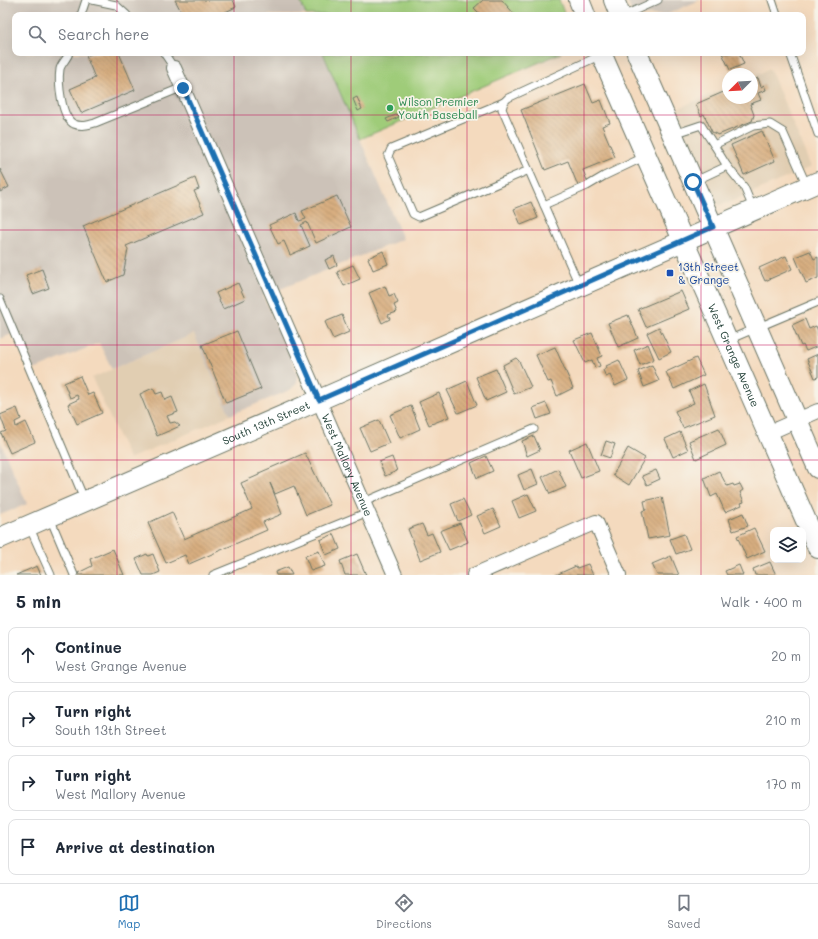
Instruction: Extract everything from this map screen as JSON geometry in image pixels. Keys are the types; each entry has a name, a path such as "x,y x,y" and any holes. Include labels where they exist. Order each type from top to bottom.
{"street":[{"path":"578,0 584,12"},
{"path":"614,0 619,12"},
{"name":"West Grange Avenue","path":"603,56 648,156 818,548"},
{"path":"638,56 818,468"},
{"name":"West Mallory Avenue","path":"174,68 395,575"},
{"path":"633,122 661,110"},
{"name":"South 13th Street","path":"0,538 812,184"},
{"path":"768,433 818,411"},
{"path":"474,575 596,522 619,575"}],"lane":[{"path":"82,12 86,0"},
{"path":"92,0 116,5 124,12"},
{"path":"632,12 658,0"},
{"path":"772,0 776,12"},
{"path":"67,56 60,69 62,105 73,124 82,126 95,123 183,88"},
{"path":"166,56 174,68"},
{"path":"529,170 419,216 414,214 388,156 391,149 504,102 508,98 598,56"},
{"path":"791,56 818,134"},
{"path":"504,102 502,109 579,286"},
{"path":"714,145 753,126 770,124 783,132 812,184"},
{"path":"672,134 701,125 727,166 744,188 753,210"},
{"path":"544,205 648,156"},
{"path":"693,182 727,166"},
{"path":"0,299 85,501"},
{"path":"728,340 818,302"},
{"path":"213,575 366,507 534,429"},
{"path":"50,516 74,575"},
{"path":"28,525 51,575"}],"shaded area":[{"path":"0,0 300,0 305,12 12,12 12,56 324,56 403,239 263,296 297,372 298,378 296,384 290,390 230,415 194,334 112,369 99,343 34,370 19,331 0,339"},
{"path":"627,0 700,0 672,12 632,12"},
{"path":"770,69 811,167 728,203 718,205 711,199 672,111 722,90 722,104 758,104 758,74"},
{"path":"194,334 230,415 129,459 92,378"},
{"path":"0,441 27,504 0,515"}],"green space":[{"path":"300,0 559,0 564,12 305,12"},
{"name":"Wilson Premier Youth Baseball","path":"324,56 554,56 360,139"}],"building":[{"path":"175,0 233,0 236,7 225,12 181,12"},
{"path":"483,0 502,0 512,12 478,12 474,8"},
{"path":"86,56 120,56 135,90 81,113 70,89 95,78"},
{"path":"723,56 740,56 744,64 735,68 729,68"},
{"path":"758,78 761,87 764,85 766,90 758,93"},
{"path":"585,84 593,103 601,100 610,123 602,126 615,157 583,170 588,183 578,186 568,161 545,170 521,110"},
{"path":"722,93 722,104 750,104 754,115 752,121 718,135 712,132 704,114 701,116 696,104"},
{"path":"758,93 761,100 758,101"},
{"path":"357,97 362,109 358,111 353,99"},
{"path":"398,114 399,117 388,122 386,119"},
{"path":"762,131 775,161 744,175 731,145"},
{"path":"0,169 9,187 0,192"},
{"path":"195,178 199,189 194,191 204,213 126,246 128,249 123,275 107,282 83,226"},
{"path":"337,196 351,227 316,243 307,222 301,225 310,246 290,255 284,241 278,244 269,225 296,213 299,221 306,219 302,211"},
{"path":"531,202 538,218 521,225 514,209"},
{"path":"383,251 388,264 373,270 368,258"},
{"path":"810,251 814,259 818,257 818,278 806,283 795,257"},
{"path":"334,256 337,265 329,269 325,260"},
{"path":"786,256 792,269 765,281 759,268"},
{"path":"353,265 360,279 344,286 337,272"},
{"path":"42,269 49,288 33,294 26,275"},
{"path":"238,283 245,299 223,309 216,293"},
{"path":"385,286 389,296 394,294 398,303 394,305 397,312 388,315 390,319 382,323 369,293"},
{"path":"681,291 689,309 646,327 638,309"},
{"path":"342,315 349,332 333,339 325,322"},
{"path":"628,315 638,338 618,347 608,323"},
{"path":"805,319 809,329 816,326 818,331 818,346 806,351 803,345 801,346 792,325"},
{"path":"659,327 671,352 659,358 647,333"},
{"path":"237,331 261,389 226,403 202,345"},
{"path":"592,333 602,356 597,358 600,366 595,368 592,360 585,363 574,340"},
{"path":"648,344 654,359 640,365 634,350"},
{"path":"555,347 573,388 557,396 551,381 548,382 536,355"},
{"path":"818,354 818,377 815,378 807,359"},
{"path":"516,358 519,361 531,387 514,394 503,365"},
{"path":"696,358 704,375 674,389 666,372"},
{"path":"619,360 628,380 615,386 610,375 606,377 603,370 607,368 606,366"},
{"path":"652,365 659,381 644,387 638,371"},
{"path":"496,369 506,392 486,401 476,377"},
{"path":"80,376 88,395 93,393 102,413 77,424 68,404 79,399 77,395 70,398 64,383"},
{"path":"467,381 477,405 458,413 447,390"},
{"path":"704,384 715,415 683,428 675,411 694,403 689,391"},
{"path":"153,388 156,394 162,392 165,400 172,397 178,412 167,416 170,423 175,422 180,426 157,436 140,394"},
{"path":"439,393 449,417 429,425 419,402"},
{"path":"546,403 551,414 537,419 533,408"},
{"path":"411,406 420,429 400,438 390,415"},
{"path":"17,408 21,419 15,422 16,427 26,422 35,442 10,453 1,433 6,431 0,415"},
{"path":"379,420 389,443 370,451 360,428"},
{"path":"719,428 726,445 696,459 689,441"},
{"path":"680,432 688,450 673,457 665,439"},
{"path":"534,436 540,450 527,456 522,441"},
{"path":"606,441 615,444 610,458 601,455"},
{"path":"587,442 599,471 581,478 569,450"},
{"path":"628,448 645,458 629,485 613,475"},
{"path":"305,453 330,505 306,515 294,486 275,494 270,483 282,514 263,522 267,530 189,564 185,555 166,563 148,523 172,512 184,539 252,509 241,483 259,475 259,473"},
{"path":"486,456 493,471 477,478 471,463"},
{"path":"392,457 397,471 385,476 379,462"},
{"path":"532,469 538,484 524,490 518,475"},
{"path":"558,469 566,487 550,494 542,477"},
{"path":"656,470 660,479 647,485 642,476"},
{"path":"719,471 727,486 740,484 743,490 740,492 744,502 741,503 742,505 725,512 717,494 711,497 704,478"},
{"path":"528,494 536,511 519,518 512,501"},
{"path":"662,497 670,535 648,539 642,511 646,510 644,501"},
{"path":"463,499 471,515 458,521 451,504"},
{"path":"493,509 501,526 485,533 477,516"},
{"path":"743,513 748,526 733,531 729,519"},
{"path":"460,523 468,542 449,550 440,531"},
{"path":"422,524 427,535 432,533 440,552 420,560 408,529"},
{"path":"754,528 765,551 747,559 737,536"},
{"path":"334,534 340,549 326,555 320,540"},
{"path":"684,534 690,549 676,554 670,539"},
{"path":"113,549 124,575 79,575 78,573 92,566 90,559"},
{"path":"319,551 325,566 311,571 305,556"},
{"path":"147,554 148,556 153,554 160,572 153,575 143,575 136,559"},
{"path":"357,554 366,575 345,575 340,561"},
{"path":"671,556 679,575 657,575 652,564"},
{"path":"770,562 776,575 755,575 753,569"},
{"path":"588,564 593,575 556,575 576,566 577,568"},
{"path":"739,565 743,575 727,575 725,571"},
{"path":"37,566 41,575 16,575"},
{"path":"288,567 292,575 276,575 275,572"}],"place":[{"name":"Wilson Premier Youth Baseball","path":"390,108"},
{"name":"13th Street & Grange","path":"670,273"}],"route":[{"path":"183,88 319,400 713,227 693,182"}]}
